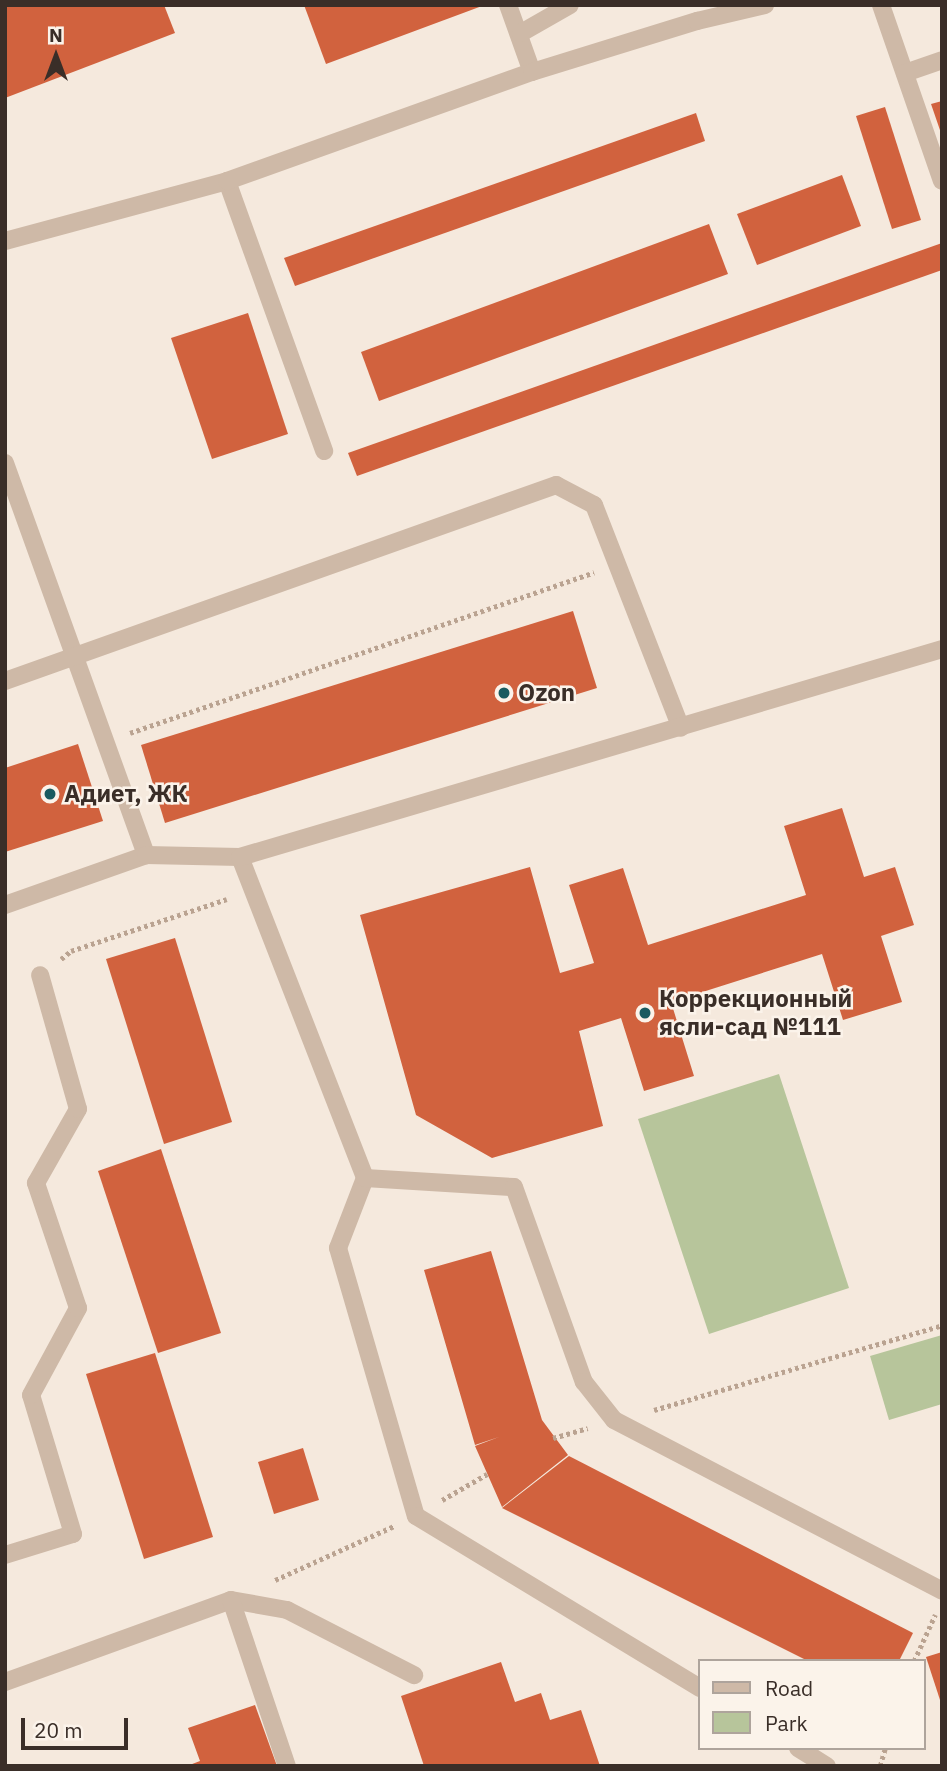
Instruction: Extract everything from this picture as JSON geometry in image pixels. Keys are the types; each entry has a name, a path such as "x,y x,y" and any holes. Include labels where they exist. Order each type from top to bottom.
{"street":[{"path":"508,5 521,33 532,72"},
{"path":"521,33 570,5"},
{"path":"5,241 227,181 532,72 765,5"},
{"path":"881,5 942,181"},
{"path":"905,73 942,60"},
{"path":"227,181 324,451"},
{"path":"5,463 146,855"},
{"path":"5,681 556,485 594,505 681,728"},
{"path":"5,905 146,855 240,857 942,649"},
{"path":"240,857 365,1178 338,1248 416,1516 698,1687"},
{"path":"5,1555 73,1534 31,1395 78,1308 36,1183 78,1109 40,975"},
{"path":"365,1178 514,1187 584,1382 614,1420 942,1591"},
{"path":"5,1682 231,1600 287,1610 415,1675"},
{"path":"231,1600 287,1766"},
{"path":"801,1750 827,1766"}],"path":[{"path":"106,741 617,564"},
{"path":"40,975 71,951 254,890"},
{"path":"614,1420 942,1325"},
{"path":"231,1600 416,1516 487,1474"},
{"path":"915,1659 942,1602"}],"green space":[{"path":"779,1074 849,1288 709,1334 638,1119"},
{"path":"942,1335 942,1404 889,1420 870,1356"}],"building":[{"path":"5,5 164,5 175,33 5,98"},
{"path":"304,5 482,5 482,6 326,64"},
{"path":"942,101 942,133 941,133 931,104"},
{"path":"885,107 921,220 892,229 856,116"},
{"path":"696,113 705,141 295,286 284,258"},
{"path":"842,175 861,226 757,265 737,214"},
{"path":"709,224 728,274 379,401 361,352"},
{"path":"942,243 942,270 357,476 348,453"},
{"path":"248,313 288,434 212,459 171,338"},
{"path":"573,611 597,688 165,823 141,745"},
{"name":"Адиет, ЖК","path":"78,744 103,821 5,852 5,768"},
{"path":"842,808 864,877 895,867 914,925 881,936 902,1002 843,1020 822,954 671,1002 694,1076 644,1091 621,1018 579,1031 603,1126 492,1158 416,1115 360,915 530,867 560,973 594,963 569,885 623,868 648,945 806,895 784,826"},
{"path":"175,938 232,1122 164,1144 106,959"},
{"path":"161,1149 221,1333 158,1353 98,1171"},
{"path":"491,1251 542,1420 568,1455 502,1507 475,1446 499,1437 475,1445 424,1270"},
{"path":"155,1353 213,1537 144,1559 86,1374"},
{"path":"303,1448 319,1500 274,1514 258,1462"},
{"path":"569,1456 913,1633 900,1659 804,1659 502,1508"},
{"path":"942,1652 942,1703 941,1703 926,1657"},
{"path":"501,1662 515,1702 541,1693 550,1720 581,1710 600,1766 424,1766 401,1696"},
{"path":"255,1705 277,1766 187,1766 200,1761 188,1728"}],"place":[{"name":"Ozon","path":"504,693"},
{"name":"Адиет, ЖК","path":"50,794"},
{"name":"Коррекционный ясли-сад №111","path":"645,1013"}]}
